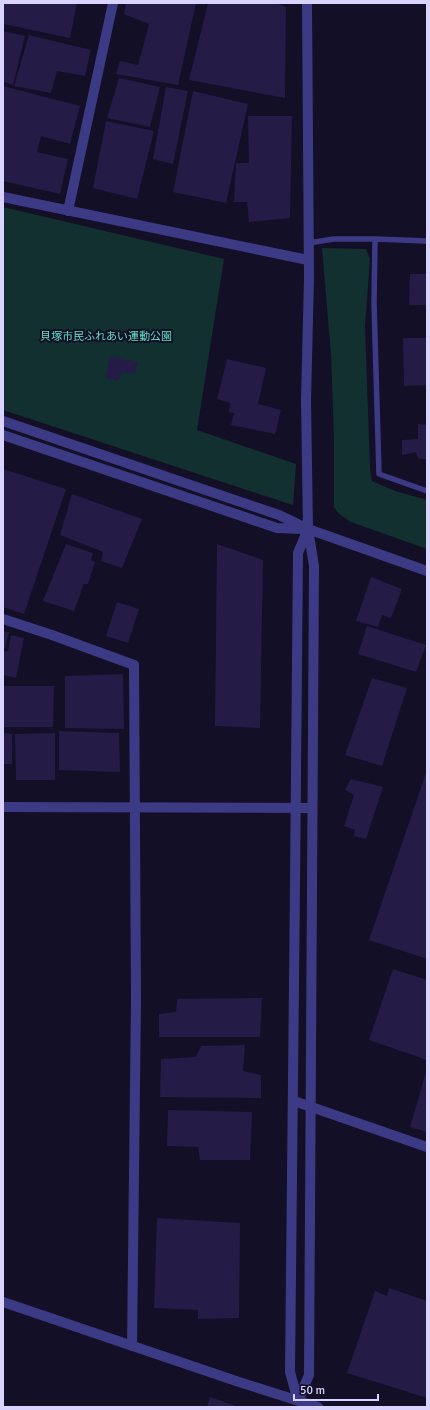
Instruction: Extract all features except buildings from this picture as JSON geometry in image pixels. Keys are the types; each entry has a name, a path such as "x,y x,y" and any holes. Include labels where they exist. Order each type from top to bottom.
{"street":[{"path":"68,210 113,3"},
{"path":"297,1404 308,1375 314,566 308,529 306,400 308,260 307,3"},
{"path":"3,197 308,260"},
{"path":"3,421 279,515 308,529 427,571"},
{"path":"3,435 276,528 308,529"},
{"path":"297,1404 290,1372 294,1101 298,553 308,529"},
{"path":"3,619 134,665 136,999 132,1346"},
{"path":"3,807 312,808"},
{"path":"294,1101 427,1147"},
{"path":"3,1302 297,1404 318,1407"}],"lane":[{"path":"308,243 334,239 427,241"},
{"path":"375,239 374,303 379,474 427,491"}],"green space":[{"name":"貝塚市民ふれあい運動公園","path":"3,207 224,259 197,430 296,464 293,505 3,410"},
{"path":"322,248 366,249 370,259 365,326 370,469 372,481 395,491 427,500 427,549 351,522 339,514 334,507 334,438 331,354"}]}
